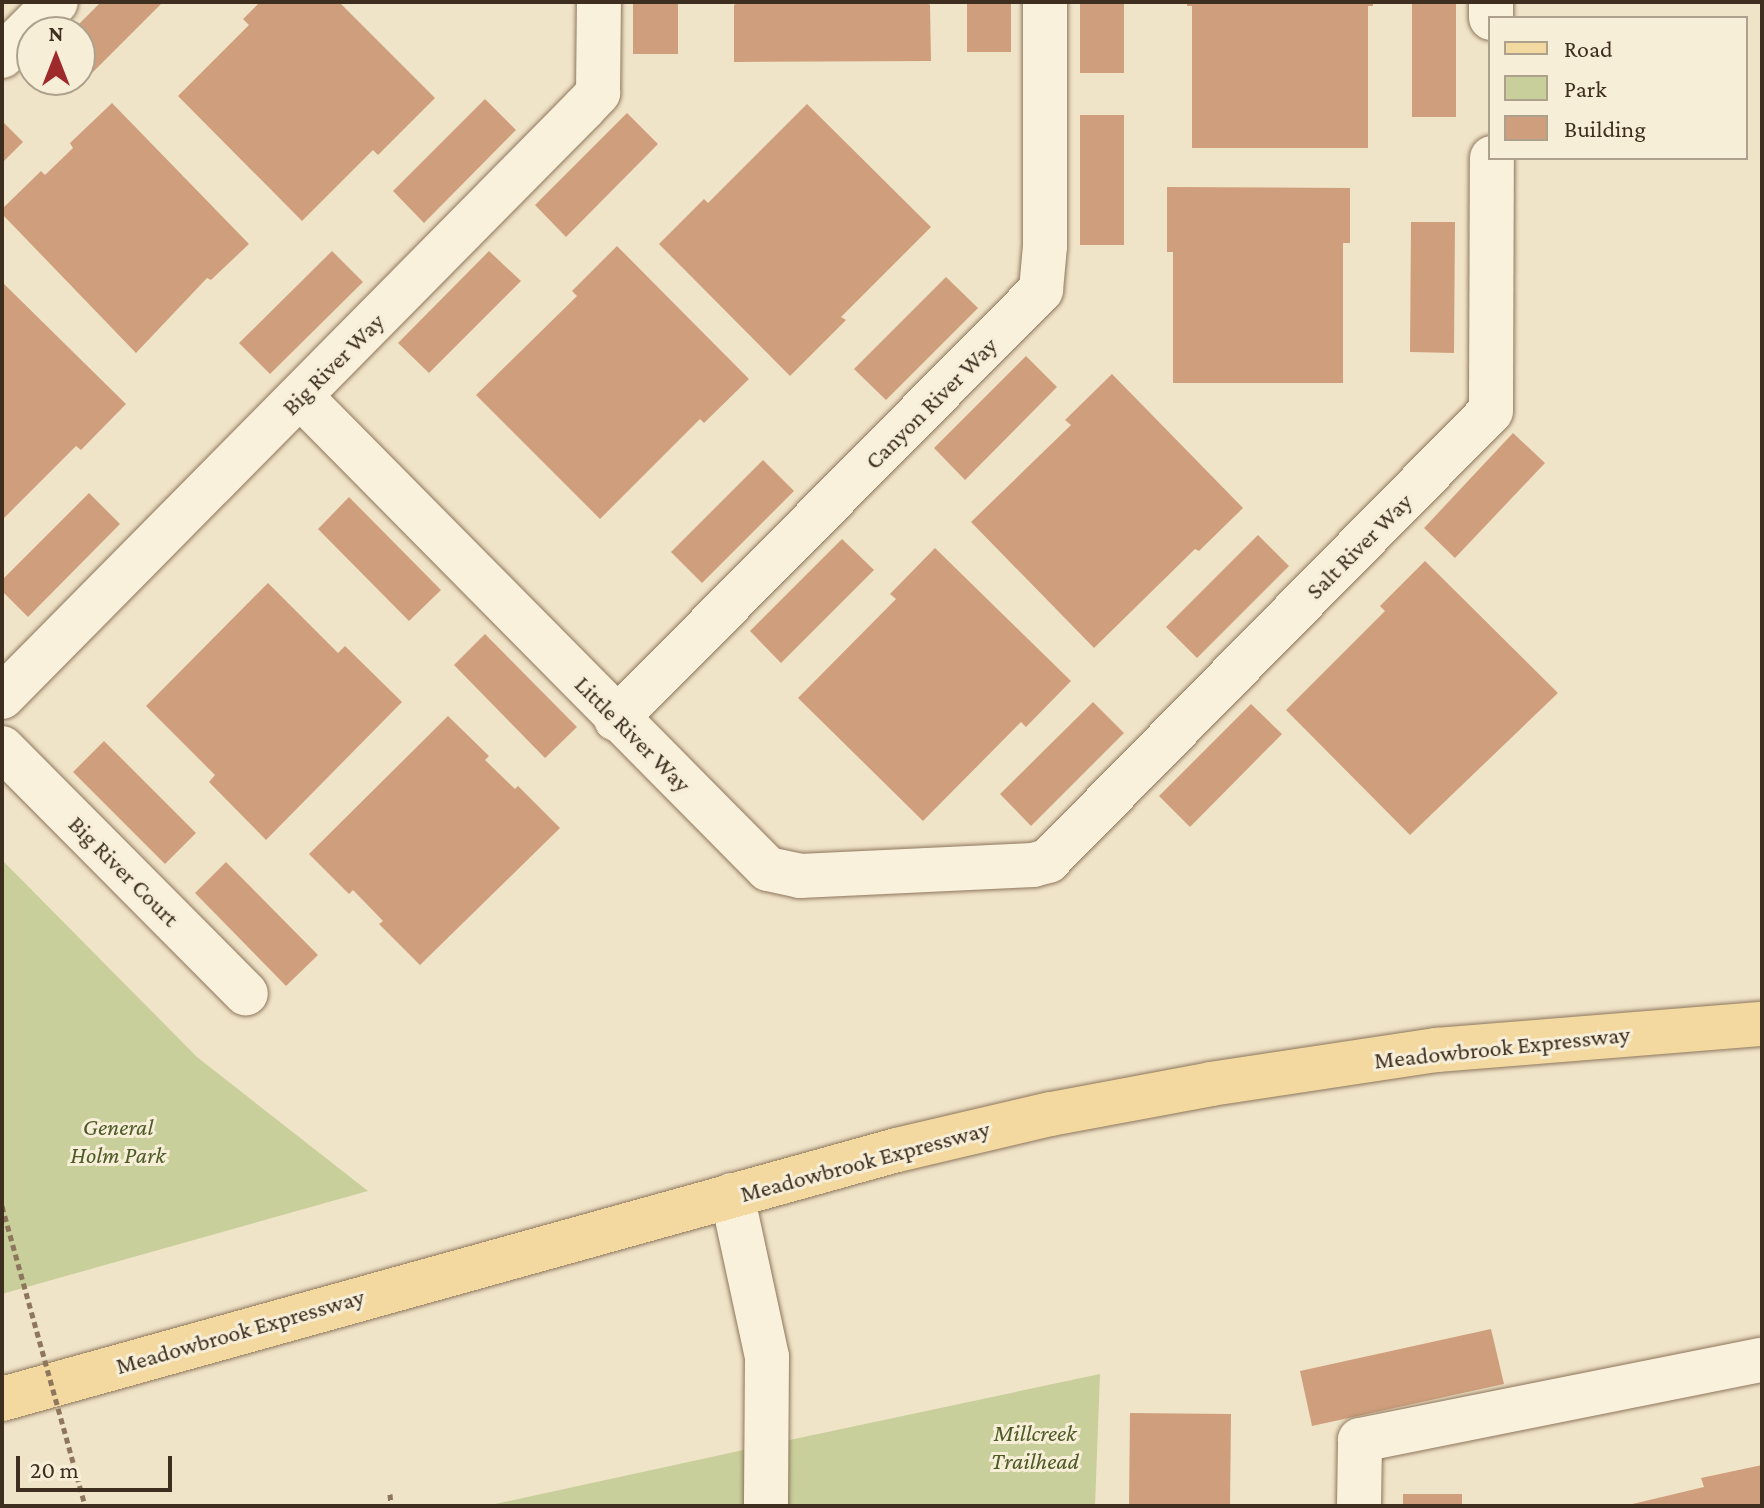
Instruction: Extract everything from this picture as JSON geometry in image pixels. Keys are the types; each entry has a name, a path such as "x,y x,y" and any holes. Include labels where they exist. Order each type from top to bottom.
{"main road":[{"name":"Meadowbrook Expressway","path":"2,1399 732,1195 1051,1114 1211,1084 1437,1050 1755,1024"}],"street":[{"path":"2,56 56,2"},
{"name":"Big River Way","path":"2,697 598,93 599,2"},
{"name":"Canyon River Way","path":"616,719 1041,290 1045,246 1045,2"},
{"name":"Salt River Way","path":"1048,861 1491,411 1492,160"},
{"name":"Little River Way","path":"301,397 616,719 768,869 800,876 1016,868 1048,861"},
{"name":"Big River Court","path":"2,748 246,994"},
{"path":"732,1195 767,1357 766,1506"},
{"path":"1359,1506 1360,1440 1762,1360"}],"path":[{"path":"2,1205 85,1506"},
{"path":"390,1494 391,1506"}],"green space":[{"name":"General Holm Park","path":"2,860 197,1057 368,1191 2,1294"},
{"name":"Millcreek Trailhead","path":"1100,1374 1095,1506 486,1506 766,1445"}],"building":[{"path":"101,2 163,2 96,69 96,16 87,16"},
{"path":"260,2 339,2 435,98 378,155 373,150 302,221 178,96 249,25 243,19"},
{"path":"633,2 678,2 678,54 633,54"},
{"path":"738,2 926,2 930,5 931,61 734,62 734,5"},
{"path":"967,2 1011,2 1011,52 967,52"},
{"path":"1080,2 1124,2 1124,73 1080,73"},
{"path":"1187,2 1373,2 1373,6 1368,6 1368,148 1192,148 1192,6 1187,6"},
{"path":"1412,2 1456,2 1456,117 1412,117"},
{"path":"485,99 516,130 424,223 393,191"},
{"path":"112,103 249,244 211,280 207,278 136,353 2,214 2,209 41,171 45,175 73,148 70,143"},
{"path":"807,104 931,227 841,317 846,320 790,376 659,244 704,199 708,203"},
{"path":"627,113 658,144 566,237 535,205"},
{"path":"1080,115 1124,115 1124,245 1080,245"},
{"path":"2,121 23,142 2,163"},
{"path":"1167,187 1350,188 1350,243 1343,243 1343,383 1173,383 1173,252 1167,252"},
{"path":"1411,222 1455,222 1454,353 1410,352"},
{"path":"617,246 749,379 704,423 700,419 600,519 476,395 577,296 572,291"},
{"path":"332,251 363,282 270,374 239,343"},
{"path":"489,251 521,281 429,373 398,343"},
{"path":"946,277 978,308 886,400 854,369"},
{"path":"2,282 126,404 81,450 76,446 2,520"},
{"path":"1026,356 1057,387 965,480 934,448"},
{"path":"1112,374 1243,508 1199,551 1195,549 1094,648 971,522 1071,425 1065,420"},
{"path":"1513,433 1545,463 1455,558 1424,528"},
{"path":"763,460 794,491 702,583 671,552"},
{"path":"89,493 120,524 28,617 2,591 2,580"},
{"path":"349,497 441,590 409,621 318,529"},
{"path":"1258,535 1289,566 1197,658 1166,627"},
{"path":"842,539 874,570 781,663 750,631"},
{"path":"935,548 1071,681 1026,727 1021,722 923,821 798,698 896,599 890,594"},
{"path":"1425,561 1558,693 1410,835 1286,710 1385,611 1380,606"},
{"path":"268,583 338,653 345,646 402,702 266,840 209,782 215,775 146,706"},
{"path":"485,634 577,727 545,758 454,665"},
{"path":"1093,702 1124,733 1031,826 1000,794"},
{"path":"1251,704 1282,734 1190,827 1159,796"},
{"path":"448,716 489,756 485,760 515,789 518,786 560,828 420,965 379,924 383,921 353,890 349,894 309,854"},
{"path":"104,741 196,833 165,864 73,772"},
{"path":"226,862 318,955 286,986 195,893"},
{"path":"1491,1329 1504,1384 1312,1426 1300,1371"},
{"path":"1130,1413 1231,1414 1230,1506 1129,1506"},
{"path":"1762,1465 1762,1506 1624,1506 1704,1487 1701,1478"},
{"path":"1403,1494 1462,1494 1462,1506 1403,1506"}]}
